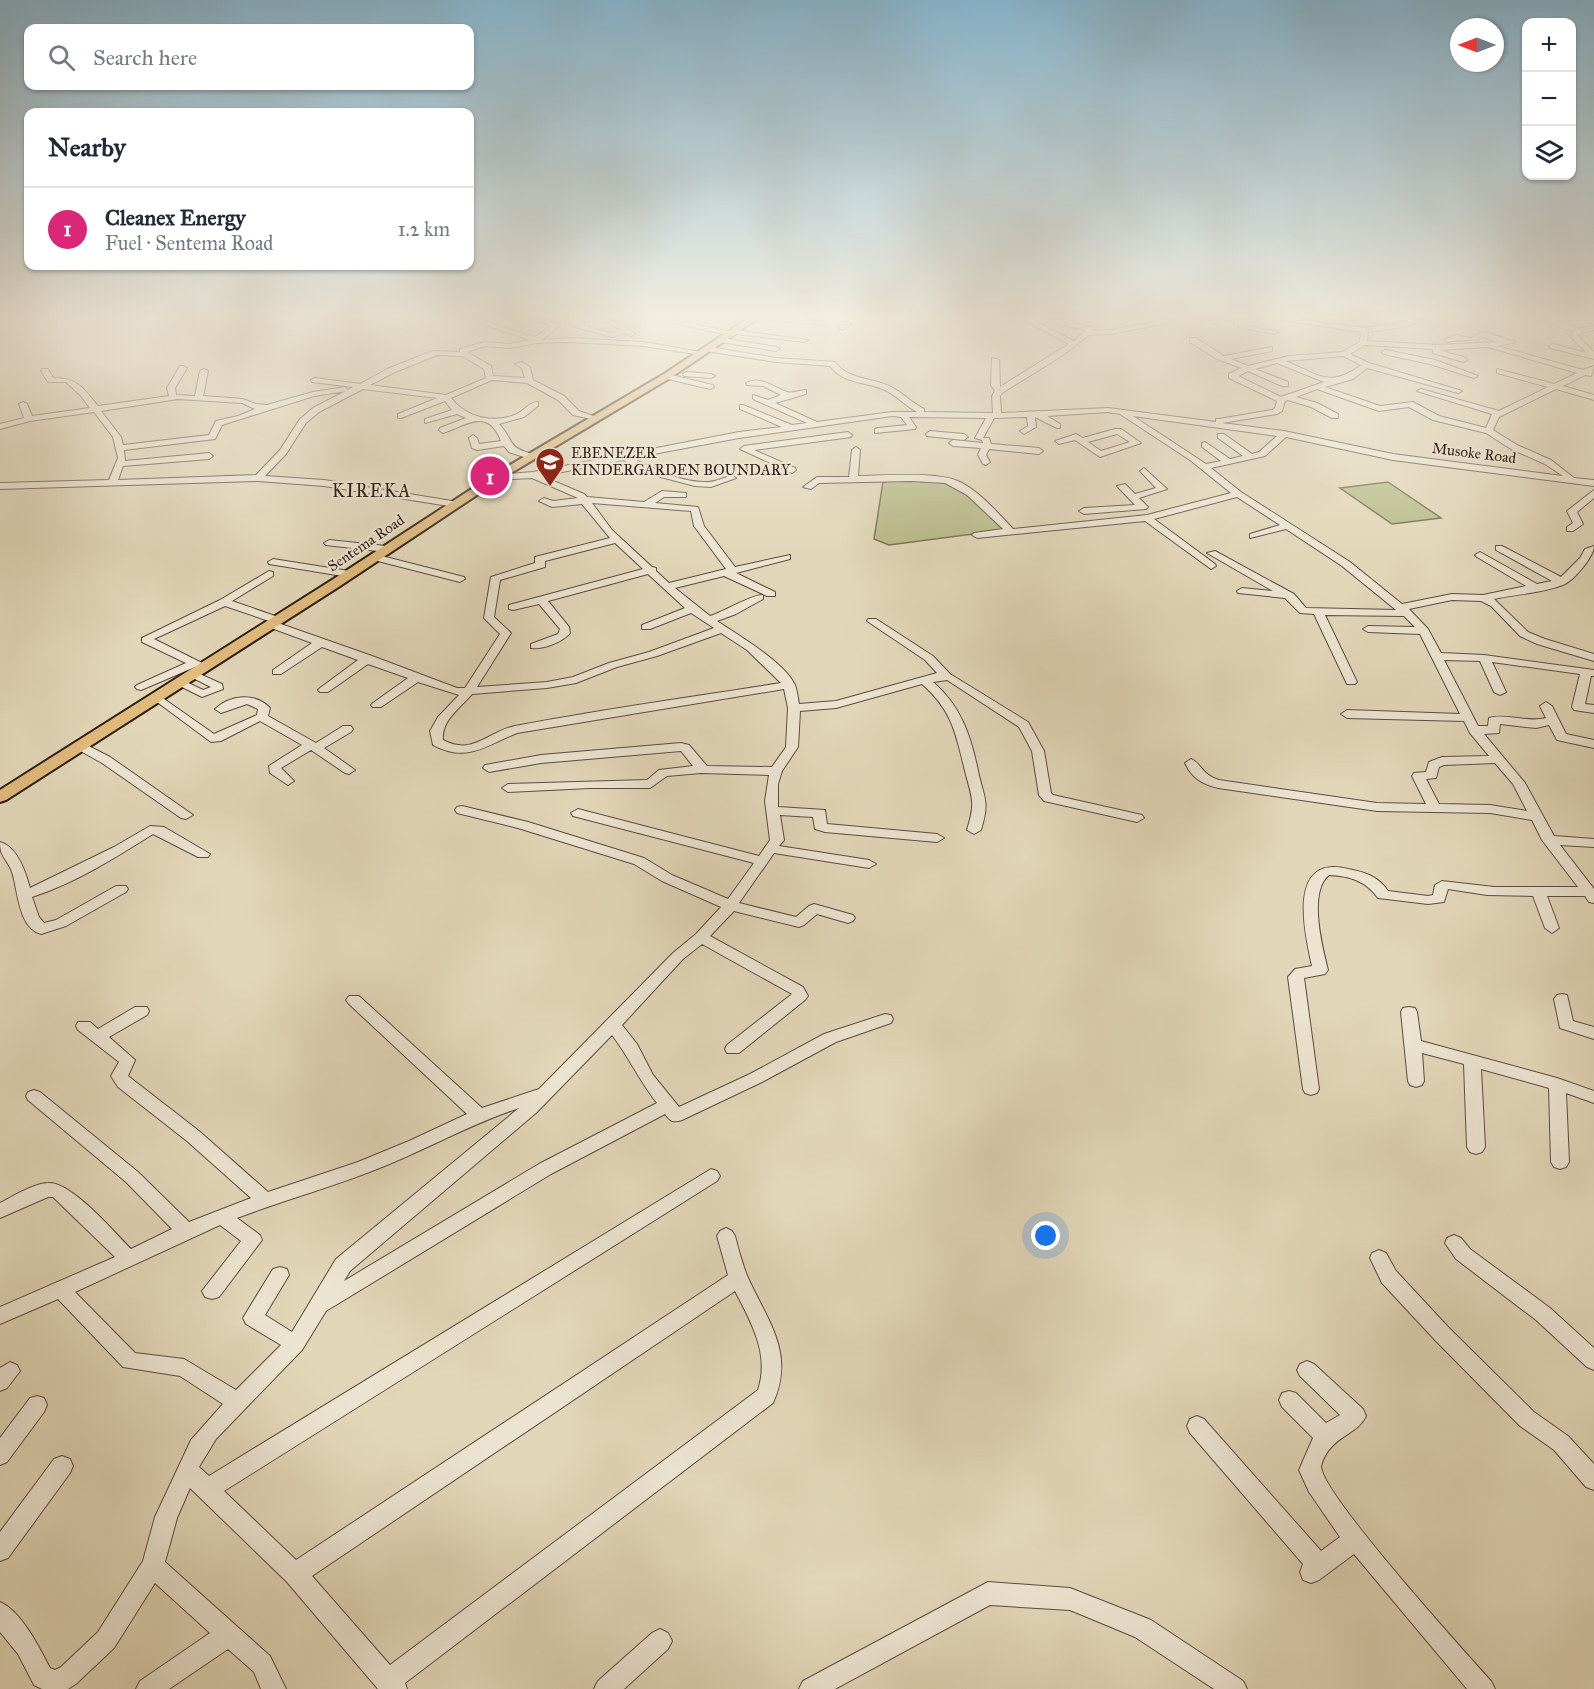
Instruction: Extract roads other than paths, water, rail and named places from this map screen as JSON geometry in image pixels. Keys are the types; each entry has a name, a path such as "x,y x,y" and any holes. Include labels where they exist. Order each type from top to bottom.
{"main road":[{"name":"Sentema Road","path":"0,797 180,682 197,668 349,574 530,456 630,398"}],"street":[{"path":"88,398 117,437 121,448 121,464 113,482"},
{"path":"0,427 29,419 168,398"},
{"path":"194,398 243,400 263,408"},
{"path":"121,448 212,436 219,423 302,398"},
{"path":"258,478 283,452 305,418 337,398"},
{"path":"401,416 444,398"},
{"path":"447,398 457,411 493,423 500,430 504,443 519,454 530,456"},
{"path":"561,398 576,413 596,418"},
{"path":"758,398 816,423"},
{"path":"769,402 782,398"},
{"path":"900,398 922,413"},
{"path":"979,438 992,417 996,398"},
{"path":"1277,398 1281,400 1290,398 1314,405 1335,416"},
{"path":"1348,398 1379,409 1410,404 1436,418 1490,431 1514,447 1548,462 1571,478"},
{"path":"1444,398 1500,414"},
{"path":"1490,431 1493,419 1534,398"},
{"path":"1211,424 1274,412 1279,409 1281,400"},
{"path":"23,404 29,419"},
{"path":"493,423 521,415 535,404"},
{"path":"743,407 790,427"},
{"name":"Musoke Road","path":"497,477 533,475 718,438 816,423 922,413 939,409 951,413 992,417 1084,410 1122,412 1284,434 1393,457 1592,480"},
{"path":"428,421 457,411"},
{"path":"1101,420 1122,412 1205,467 1238,494 1346,564 1404,610 1424,631 1470,724 1519,783 1549,840 1592,895"},
{"path":"878,430 912,427 903,413"},
{"path":"951,413 961,425"},
{"path":"1024,431 1032,427 1035,414 1057,426"},
{"path":"443,430 474,417"},
{"path":"974,421 992,417"},
{"path":"1059,441 1076,437 1084,443 1100,454 1137,443 1118,431 1084,443 1073,448"},
{"path":"1127,437 1152,433"},
{"path":"1205,467 1262,454 1284,434"},
{"path":"744,449 848,435"},
{"path":"930,435 979,438 987,441 982,457 986,462"},
{"path":"1221,436 1251,457"},
{"path":"473,438 477,447 504,443"},
{"path":"718,438 792,470"},
{"path":"815,439 831,448"},
{"path":"953,443 1039,451"},
{"path":"1205,445 1229,462"},
{"path":"854,480 856,450"},
{"path":"121,464 209,456"},
{"path":"625,458 647,470 702,485 716,484 732,478"},
{"path":"1133,497 1162,489 1144,471"},
{"path":"2,1620 26,1646 42,1677 57,1682 69,1675 106,1640 153,1566 166,1517 198,1447 238,1401 295,1344 343,1265 545,1094 678,956 701,937 730,906 777,840 771,801 772,784 776,771 791,751 794,708 789,685 773,667 692,609 600,523 585,501 533,475"},
{"path":"0,486 258,478 324,483 455,504"},
{"path":"808,488 817,480 953,482 993,512 1010,531"},
{"path":"1122,486 1150,517 1211,566"},
{"path":"1570,529 1578,524 1572,511 1594,493"},
{"path":"646,504 662,494 683,495"},
{"path":"977,535 1150,517 1238,494"},
{"path":"544,501 552,504 585,501 695,509 699,526 729,571 771,594"},
{"path":"1084,511 1143,507"},
{"path":"1253,536 1287,526"},
{"path":"617,539 539,559 539,566 497,577 493,582 489,618 506,633 468,692 442,720 436,731 437,742 448,749 475,748 514,730 789,685"},
{"path":"329,543 386,549"},
{"path":"1499,548 1562,582"},
{"path":"1212,553 1290,596 1299,608 1319,613 1404,610 1433,600 1455,597 1484,598 1536,588 1562,582 1592,551"},
{"path":"1480,555 1536,588"},
{"path":"374,557 460,579"},
{"path":"668,587 786,557"},
{"path":"273,562 349,574"},
{"path":"513,607 651,570"},
{"path":"180,682 202,694 217,689 218,686 197,668 146,640 224,602 269,574"},
{"path":"1242,591 1290,596"},
{"path":"224,602 448,691 468,692 547,686 576,680 613,665 653,654 716,624 759,597"},
{"path":"1484,598 1497,605 1515,628 1529,636 1594,658"},
{"path":"535,646 565,633 565,629 541,600"},
{"path":"646,627 692,609"},
{"path":"1319,613 1351,682"},
{"path":"872,621 929,658 946,676"},
{"path":"1368,629 1424,631"},
{"path":"278,672 321,642"},
{"path":"1437,656 1484,658 1590,673 1578,707 1594,710"},
{"path":"324,690 368,658"},
{"path":"1484,658 1500,692"},
{"path":"141,687 197,668"},
{"path":"794,708 836,704 946,676 952,677 1024,725 1038,751 1045,795 1049,798 1137,818"},
{"path":"377,705 417,677"},
{"path":"925,681 942,694 954,712 965,740 973,780 978,790 979,813 974,830"},
{"path":"157,697 211,738 225,735 262,717 349,770"},
{"path":"221,709 241,700 252,700 264,708 262,717"},
{"path":"1546,706 1561,737 1594,744"},
{"path":"1347,714 1470,724 1495,730 1493,721 1496,720 1536,724 1552,720"},
{"path":"288,781 274,770 275,766 347,729"},
{"path":"79,745 106,760 186,815"},
{"path":"489,768 541,759 681,747 686,749 702,769"},
{"path":"1436,808 1418,776 1432,775 1433,765 1442,761 1498,759"},
{"path":"1191,763 1196,773 1204,780 1218,784 1377,807 1490,810 1538,817"},
{"path":"508,788 650,784 663,773 702,769 776,771"},
{"path":"462,810 523,825 649,865 659,875 730,906 799,922 814,909 849,918"},
{"path":"774,811 820,813 820,826 825,828 937,838"},
{"path":"578,813 768,855 869,864"},
{"path":"25,895 46,888 119,850 150,830 159,830 203,854"},
{"path":"1549,840 1594,843"},
{"path":"0,846 15,864 37,926 41,929 61,923 121,889"},
{"path":"1311,1089 1296,977 1300,973 1320,970 1310,892 1320,872 1333,869 1368,879 1378,885 1383,895 1428,900 1439,899 1440,887 1449,884 1492,891 1538,890 1592,895"},
{"path":"1538,890 1552,928"},
{"path":"701,937 798,991 800,996 733,1049"},
{"path":"1562,999 1566,1024 1594,1033"},
{"path":"354,1000 478,1115"},
{"path":"141,1011 90,1031 127,1060 119,1076 122,1082 144,1096 217,1156 265,1200"},
{"path":"1409,1012 1416,1081"},
{"path":"613,1025 631,1048 648,1079 676,1116 756,1078 830,1038 885,1019"},
{"path":"1414,1045 1557,1084 1594,1097"},
{"path":"1472,1061 1476,1147"},
{"path":"1557,1084 1560,1162"},
{"path":"0,1316 186,1231 265,1200 364,1167 415,1146 478,1115 545,1094"},
{"path":"34,1096 132,1178 186,1231"},
{"path":"319,1305 546,1169 668,1105"},
{"path":"208,1489 711,1176"},
{"path":"0,1211 46,1190 57,1190 69,1199 129,1259"},
{"path":"212,1291 254,1240 222,1217"},
{"path":"188,1471 295,1574 391,1685 766,1396 773,1377 774,1357 766,1333 739,1278 726,1236"},
{"path":"1454,1243 1463,1254 1543,1314 1594,1361"},
{"path":"1379,1258 1389,1276 1442,1334 1527,1419 1561,1443 1594,1480"},
{"path":"280,1275 253,1318 295,1344"},
{"path":"295,1574 739,1278"},
{"path":"60,1289 130,1361 184,1368 238,1401"},
{"path":"1307,1370 1356,1416 1326,1437 1311,1465 1310,1471 1316,1484 1356,1539 1463,1669 1483,1689"},
{"path":"1289,1400 1326,1437"},
{"path":"0,1455 37,1405"},
{"path":"1197,1426 1315,1569 1356,1539"},
{"path":"0,1551 62,1466"},
{"path":"153,1566 262,1664 274,1689"},
{"path":"811,1689 838,1683 988,1593 1070,1599 1143,1628 1235,1689"},
{"path":"148,1689 229,1634"},
{"path":"606,1689 660,1641"}],"place":[{"name":"Cleanex Energy","path":"490,476"},
{"name":"EBENEZER KINDERGARDEN BOUNDARY","path":"550,488"}],"district":[{"name":"KIREKA","path":"372,491"}]}
